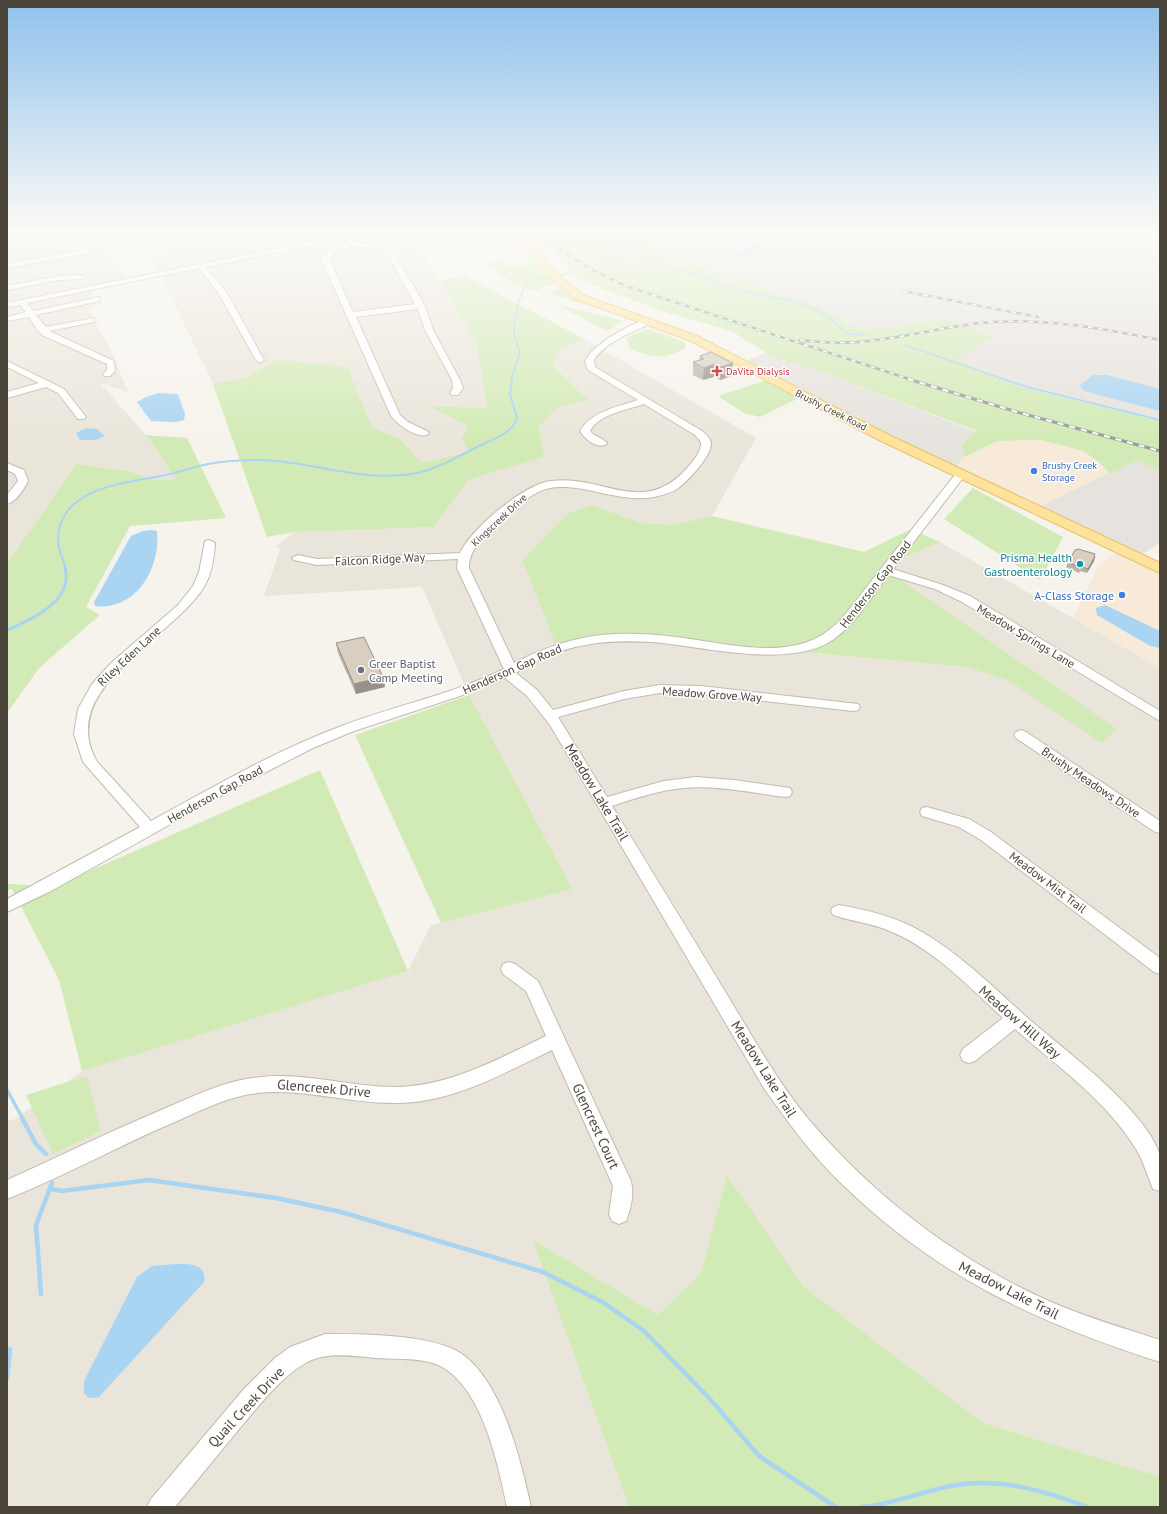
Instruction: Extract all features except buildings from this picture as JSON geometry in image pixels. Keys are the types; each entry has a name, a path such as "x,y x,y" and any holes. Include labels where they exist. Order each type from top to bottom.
{"main road":[{"name":"Brushy Creek Road","path":"594,303 648,321 705,344 861,425 960,474 1160,569"}],"street":[{"path":"7,305 19,303"},
{"path":"22,303 42,330 47,334 108,361 112,366 111,371 107,374"},
{"path":"7,319 81,303"},
{"path":"228,303 260,360"},
{"path":"346,303 396,416 405,424 424,433"},
{"path":"419,303 434,340 456,380 458,388 455,393"},
{"path":"351,314 421,306"},
{"path":"42,330 91,320"},
{"name":"Kingscreek Drive","path":"509,672 465,574 462,563 464,556 480,535 531,490 543,485 569,482 632,495 655,494 674,486 702,457 706,449 706,442 703,437 695,431 591,368 589,363 590,358 622,333 648,321"},
{"path":"7,364 61,391 81,417"},
{"path":"7,395 46,384"},
{"path":"602,443 589,437 585,431 587,426 597,418 645,401"},
{"path":"7,466 20,472 23,481 20,487 7,501"},
{"name":"Henderson Gap Road","path":"7,906 309,744 372,720 473,687 509,672 558,648 594,639 647,638 769,651 813,645 828,638 840,629 960,474"},
{"name":"Riley Eden Lane","path":"150,829 90,762 84,752 80,724 85,706 101,679 181,610 198,588 205,573 209,543"},
{"name":"Falcon Ridge Way","path":"298,558 317,562 432,556 464,556"},
{"name":"Meadow Springs Lane","path":"885,570 939,587 966,600 1160,717"},
{"name":"Meadow Lake Trail","path":"509,672 532,693 550,715 771,1084 791,1114 843,1174 874,1203 909,1231 947,1258 988,1282 1064,1318 1100,1332 1160,1351"},
{"name":"Meadow Grove Way","path":"550,715 624,695 660,689 701,690 853,707"},
{"name":"Brushy Meadows Drive","path":"1021,735 1160,828"},
{"path":"604,803 653,789 685,783 718,784 785,792"},
{"name":"Meadow Mist Trail","path":"928,812 964,823 986,836 1160,967"},
{"name":"Meadow Hill Way","path":"839,911 882,920 916,936 937,950 1097,1088 1124,1115 1152,1158 1160,1182"},
{"name":"Glencrest Court","path":"509,969 532,986 624,1186 619,1214"},
{"path":"968,1055 1016,1018"},
{"name":"Glencreek Drive","path":"7,1190 135,1130 217,1096 245,1087 281,1083 314,1084 395,1095 425,1093 457,1085 556,1039"},
{"name":"Quail Creek Drive","path":"159,1507 251,1398 283,1366 298,1355 325,1345 353,1345 429,1351 450,1359 473,1379 493,1415 511,1469 519,1507"}],"shaded area":[{"path":"32,303 95,303 96,307 88,309 111,351 128,392 100,383 146,435 176,479 154,480 133,472 76,464 7,564 7,308"},
{"path":"174,303 453,303 476,342 487,408 430,406 468,426 470,452 422,463 400,439 372,427 347,366 277,360 247,377 213,384"},
{"path":"808,303 1160,303 1160,421 1020,387 966,365 954,359 995,337 945,318 893,327 858,330 821,307"},
{"path":"584,339 756,438 712,516 672,525 642,523 591,505 567,514 522,560 638,637 966,667 1009,681 1102,742 882,567 940,542 1160,668 1160,1477 983,1423 804,1287 727,1175 701,1273 658,1315 532,1239 629,1507 7,1507 7,1121 15,1119 82,1071 408,971 431,925 571,889 472,702 422,587 264,596 280,549 277,546 294,532 434,527 468,480 544,457 539,427 557,408 588,400 553,366 560,350"},
{"path":"765,353 772,357 825,373 977,432 961,444 965,457 954,468 818,400 746,361"},
{"name":"Brushy Creek Storage","path":"1041,440 1083,451 1098,461 1110,474 1037,508 954,468 965,457 997,441"},
{"path":"1136,460 1160,471 1160,543 1139,556 1037,508"},
{"name":"A-Class Storage","path":"1117,552 1160,573 1160,668 1073,618 1100,564"}],"green space":[{"path":"453,303 516,303 584,339 560,350 553,366 588,400 557,408 539,427 544,457 468,480 434,527 294,532 267,537 213,384 247,377 277,360 347,366 372,427 400,439 422,463 469,452 462,439 468,426 429,406 487,408 476,342"},
{"path":"579,303 588,303 618,314"},
{"path":"640,303 808,303 821,307 858,330 893,327 945,318 995,337 955,359 1020,387 1160,421 1160,471 1136,460 1110,474 1098,461 1083,451 1041,440 997,441 965,457 961,445 977,431 825,373 772,357 732,331 665,312"},
{"path":"555,304 623,321 607,331"},
{"path":"647,329 685,342 685,348 664,356 652,356 630,349 626,338"},
{"path":"767,380 799,398 760,417 744,413 718,396"},
{"path":"146,435 187,438 226,518 130,526 86,607 100,615 39,668 7,713 7,564 76,464 133,472 154,480 176,479"},
{"path":"973,488 1063,537 1040,580 944,519"},
{"path":"591,505 642,523 672,525 712,516 864,552 911,529 940,542 882,567 1117,729 1102,743 1009,681 966,667 638,637 555,643 522,560 567,514"},
{"path":"469,695 572,889 441,923 355,735"},
{"path":"320,770 408,971 82,1071 59,980 12,889 7,890 7,884 55,886"},
{"path":"87,1076 101,1131 53,1154 26,1095"},
{"path":"727,1175 804,1287 983,1423 1160,1477 1160,1507 629,1507 532,1239 658,1315 701,1273"}],"water":[{"path":"1093,375 1107,375 1160,389 1160,411 1084,391 1080,385"},
{"path":"158,393 178,394 185,414 184,420 176,422 151,421 137,402"},
{"path":"86,428 97,429 105,436 96,440 80,440 76,433"},
{"path":"143,531 157,531 155,559 143,584 134,594 123,602 110,606 95,606 94,602 131,536"},
{"path":"1105,605 1160,631 1160,648 1150,646 1097,615 1096,608"},
{"path":"186,1264 200,1268 203,1271 204,1282 99,1397 89,1398 84,1393 84,1381 137,1277 152,1266"}],"waterway":[{"path":"511,380 520,353 514,335 514,324 518,303"},
{"path":"797,303 826,315 848,334 865,335"},
{"path":"905,345 1006,380"},
{"path":"66,569 58,544 61,523 69,509 81,499 96,491 208,464 241,460 280,461 381,476 421,472 436,467 501,435 515,424 517,418 510,394 512,379"},
{"path":"1006,380 1027,387 1160,420"},
{"path":"7,630 38,615 57,599 63,590 66,580 65,568"},
{"path":"7,1090 23,1119"},
{"path":"22,1118 36,1144 46,1154"},
{"path":"51,1189 62,1191 149,1180 276,1198 341,1212 543,1272 604,1303 644,1331 710,1399 759,1456 836,1507"},
{"path":"41,1294 36,1225 52,1183"},
{"path":"7,1378 10,1349"},
{"path":"862,1507 886,1503 945,1487 973,1483 990,1483 1023,1487 1087,1507"}],"railway":[{"path":"677,303 912,380"},
{"path":"964,303 1038,317"},
{"path":"800,340 852,343 980,323 1025,321 1115,331 1160,340"},
{"path":"908,379 1017,412 1160,451"}],"place":[{"name":"DaVita Dialysis","path":"717,371"},
{"name":"Brushy Creek Storage","path":"1034,471"},
{"name":"Prisma Health Gastroenterology","path":"1080,564"},
{"name":"A-Class Storage","path":"1122,595"},
{"name":"Greer Baptist Camp Meeting","path":"361,670"}]}
